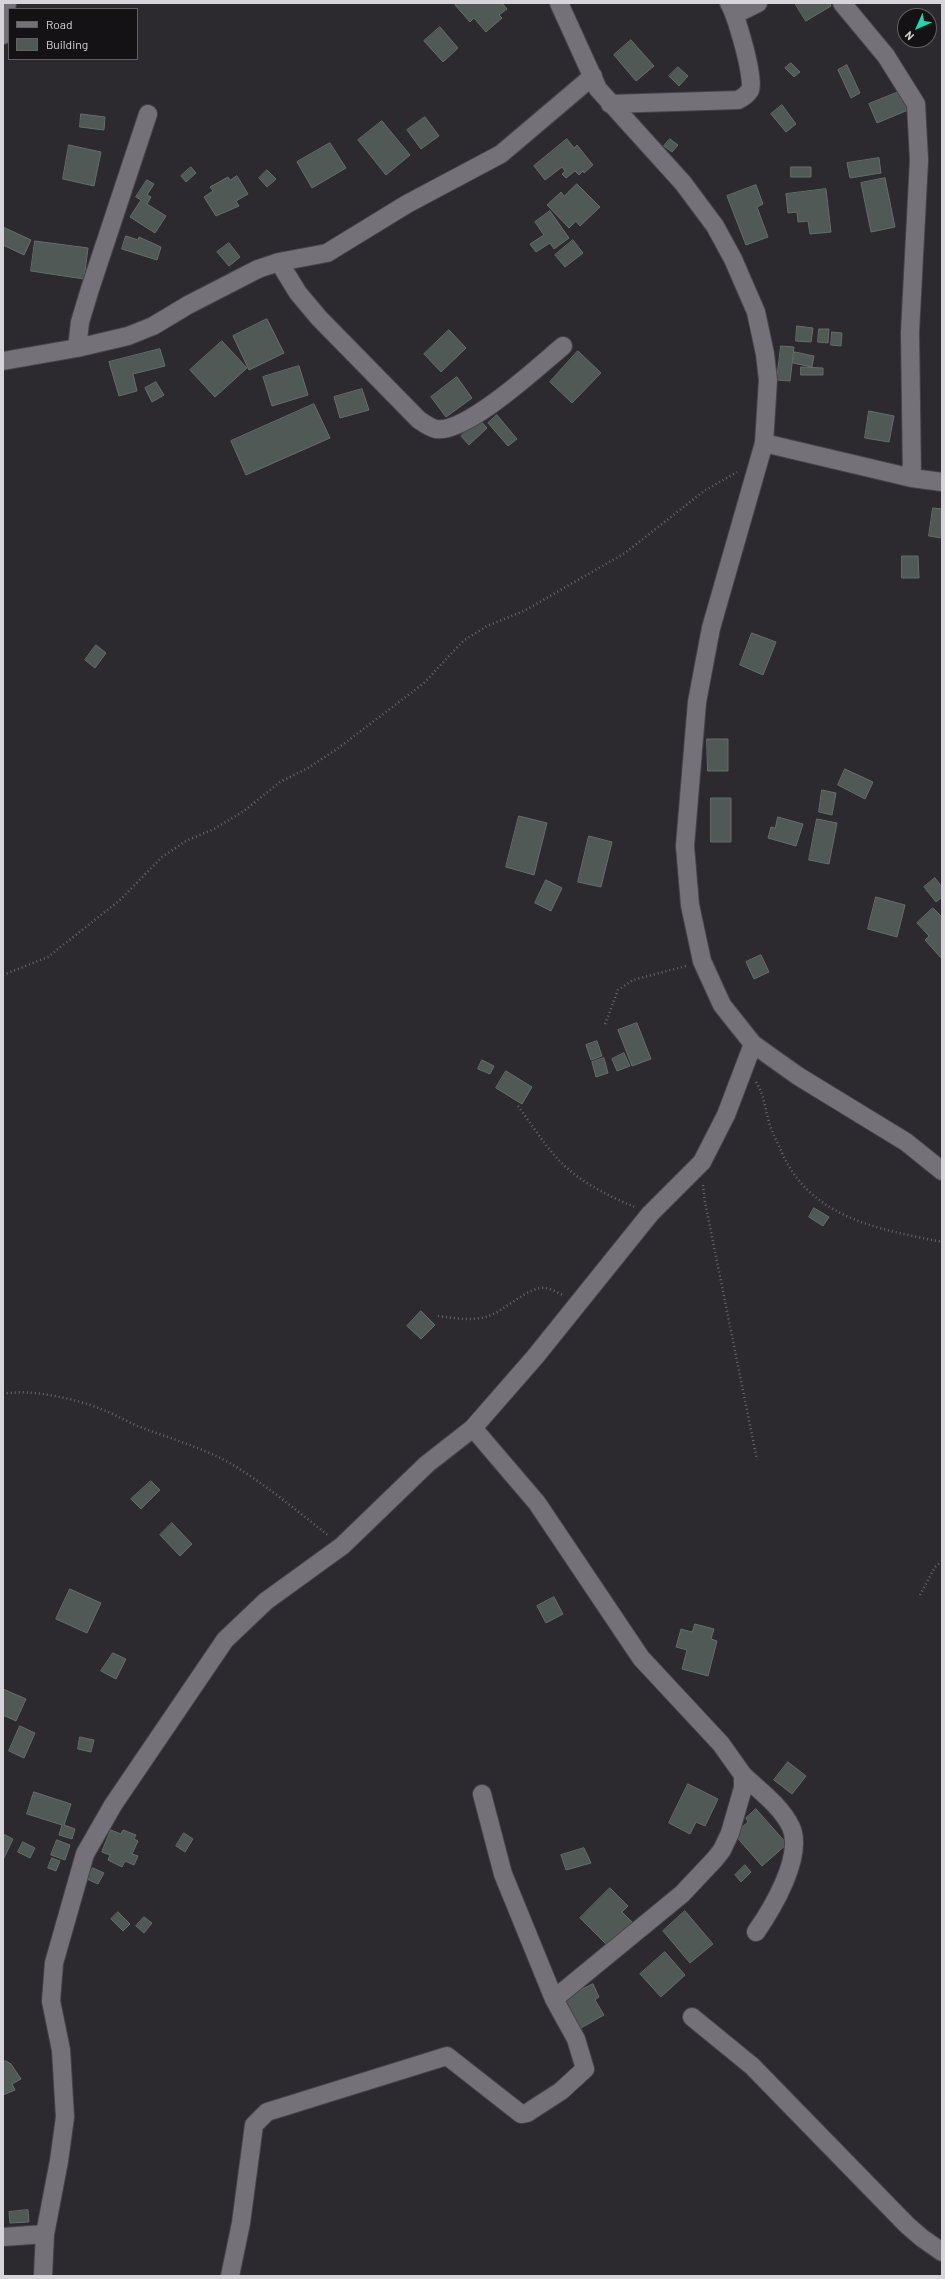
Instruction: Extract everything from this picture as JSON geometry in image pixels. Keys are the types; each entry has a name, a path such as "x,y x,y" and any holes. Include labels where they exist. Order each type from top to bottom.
{"street":[{"path":"3,35 7,3"},
{"path":"610,104 738,100 745,96 750,89 750,74 732,9 758,3"},
{"path":"842,3 886,56 916,104 919,160 910,332 912,478"},
{"path":"563,5 598,90 683,183 715,226 733,259 756,312 765,354 768,380 762,451 713,621 698,702 685,846 690,905 702,961 722,1005 753,1044 798,1076 906,1142 942,1170"},
{"path":"3,361 77,348 128,336 153,326 233,281 280,262 326,253 407,204 482,165 525,135 593,76"},
{"path":"77,348 80,322 90,289 148,114"},
{"path":"280,262 298,293 319,318 419,420 435,429 445,429 465,423 512,388 564,346"},
{"path":"762,451 942,482"},
{"path":"43,2276 45,2234 60,2161 65,2117 61,2050 52,2001 54,1963 85,1854 113,1805 225,1640 266,1601 342,1546 427,1464 473,1428 535,1357 650,1214 702,1162 726,1115 744,1063 753,1044"},
{"path":"473,1428 537,1503 641,1658 721,1744 743,1775 782,1813 791,1828 793,1838 792,1851 784,1884 771,1911 756,1932"},
{"path":"554,1999 682,1894 715,1859 722,1850 730,1833 743,1788 743,1775"},
{"path":"230,2276 241,2223 254,2125 267,2112 447,2056 515,2111 521,2114 527,2112 561,2091 585,2069 576,2039 554,1999 503,1874 482,1794"},
{"path":"692,2017 752,2066 907,2225 942,2252"},
{"path":"3,2237 45,2234"}],"path":[{"path":"3,975 48,957 120,900 162,857 186,842 214,829 244,811 280,782 308,768 337,748 424,683 464,641 487,626 524,610 625,553 704,491 762,451"},
{"path":"605,1024 618,990 633,980 702,961"},
{"path":"744,1063 761,1089 770,1124 790,1170 804,1187 831,1209 881,1230 942,1242"},
{"path":"518,1106 556,1158 567,1168 617,1199 650,1214"},
{"path":"702,1162 705,1202 757,1460"},
{"path":"438,1316 463,1320 485,1317 495,1314 528,1293 542,1288 554,1290 578,1303"},
{"path":"3,1394 10,1392 51,1396 100,1408 139,1427 182,1442 220,1459 262,1485 342,1546"},
{"path":"920,1595 936,1567 942,1561"}],"building":[{"path":"458,3 502,3 507,9 499,15 502,18 486,32 474,18 470,22 455,5"},
{"path":"795,3 830,3 831,6 806,21"},
{"path":"440,27 458,48 443,62 424,41"},
{"path":"631,40 654,66 636,81 614,55"},
{"path":"791,63 800,72 794,77 785,68"},
{"path":"847,65 860,93 851,98 838,70"},
{"path":"678,67 688,76 679,86 669,76"},
{"path":"901,91 908,110 877,123 869,104"},
{"path":"782,105 796,124 786,132 771,114"},
{"path":"81,114 105,117 104,130 80,127"},
{"path":"425,117 439,136 421,149 407,130"},
{"path":"382,121 410,155 386,175 358,140"},
{"path":"567,139 574,148 577,145 593,165 584,173 583,171 579,175 575,171 566,178 562,174 565,171 562,167 545,180 534,166"},
{"path":"670,139 678,145 672,152 664,146"},
{"path":"330,143 346,168 312,188 297,162"},
{"path":"69,145 101,152 94,186 63,179"},
{"path":"879,158 881,173 850,178 847,163"},
{"path":"191,167 196,173 186,182 181,176"},
{"path":"791,167 811,167 811,177 791,177"},
{"path":"267,170 276,179 267,187 259,178"},
{"path":"237,176 248,194 236,201 239,206 216,216 204,197 213,191 210,187 228,177 230,180"},
{"path":"885,178 895,227 871,232 861,183"},
{"path":"147,180 154,184 147,195 151,197 147,204 166,216 155,233 130,217 141,200 136,197"},
{"path":"577,184 600,207 580,226 576,221 569,228 547,205 561,192 564,196"},
{"path":"756,185 763,204 757,207 768,237 746,245 727,196"},
{"path":"826,189 831,232 810,234 808,221 798,222 797,212 788,213 786,194"},
{"path":"550,211 569,238 554,249 550,243 536,252 530,244 544,235 535,222"},
{"path":"3,227 31,240 24,255 3,245"},
{"path":"126,236 138,240 139,237 161,247 157,260 122,249"},
{"path":"573,240 583,253 565,267 555,255"},
{"path":"35,241 88,248 84,279 31,271"},
{"path":"229,243 240,257 229,266 217,252"},
{"path":"267,319 284,353 249,370 233,336"},
{"path":"797,326 813,328 811,342 796,341"},
{"path":"819,329 829,329 828,343 818,342"},
{"path":"449,330 466,348 441,372 424,354"},
{"path":"832,332 842,333 841,346 831,345"},
{"path":"222,341 247,368 215,397 190,370"},
{"path":"781,346 794,347 790,381 777,380"},
{"path":"160,349 165,366 133,374 137,391 119,396 109,362"},
{"path":"578,351 601,373 572,403 550,382"},
{"path":"795,352 814,356 812,367 793,363"},
{"path":"299,366 308,395 272,406 263,377"},
{"path":"801,367 823,368 823,375 801,375"},
{"path":"457,377 472,398 446,417 431,397"},
{"path":"156,382 164,395 152,402 145,388"},
{"path":"362,389 369,410 340,418 334,397"},
{"path":"314,404 330,438 246,475 231,441"},
{"path":"869,411 894,416 889,442 865,438"},
{"path":"497,415 517,439 508,446 488,423"},
{"path":"479,419 487,428 469,445 461,436"},
{"path":"933,508 942,509 942,538 929,536"},
{"path":"902,556 918,556 919,578 902,578"},
{"path":"752,633 776,642 763,675 740,665"},
{"path":"96,645 106,653 95,668 85,660"},
{"path":"707,739 728,739 728,771 708,771"},
{"path":"845,769 873,782 865,799 838,785"},
{"path":"822,790 836,793 832,815 819,812"},
{"path":"711,798 731,798 731,842 711,842"},
{"path":"519,816 547,823 534,875 506,867"},
{"path":"778,817 803,824 796,846 768,838 771,827 775,828"},
{"path":"817,819 837,823 829,864 809,860"},
{"path":"589,836 612,842 601,887 578,882"},
{"path":"935,878 942,887 942,897 936,902 924,887"},
{"path":"546,880 562,888 551,911 535,903"},
{"path":"876,897 905,905 897,937 868,929"},
{"path":"933,908 942,917 942,959 925,940 929,936 917,923"},
{"path":"761,955 769,972 754,979 746,962"},
{"path":"637,1023 651,1059 632,1066 618,1030"},
{"path":"597,1041 602,1056 591,1060 586,1045"},
{"path":"624,1053 630,1066 617,1071 612,1059"},
{"path":"604,1058 608,1073 596,1077 592,1062"},
{"path":"482,1060 494,1066 490,1074 478,1069"},
{"path":"506,1071 532,1087 522,1104 496,1088"},
{"path":"814,1208 829,1217 823,1226 809,1217"},
{"path":"421,1311 435,1325 421,1339 407,1326"},
{"path":"151,1481 160,1490 141,1509 131,1499"},
{"path":"172,1523 192,1544 180,1556 160,1535"},
{"path":"70,1589 101,1603 87,1633 56,1619"},
{"path":"554,1597 563,1614 546,1623 537,1606"},
{"path":"695,1624 714,1629 711,1639 717,1641 708,1676 682,1669 687,1650 676,1647 681,1629 692,1632"},
{"path":"113,1653 126,1659 116,1679 101,1671"},
{"path":"3,1689 26,1699 16,1721 3,1715"},
{"path":"20,1726 35,1733 24,1758 9,1751"},
{"path":"80,1737 94,1740 91,1752 78,1749"},
{"path":"788,1762 806,1776 792,1794 774,1780"},
{"path":"688,1784 718,1799 705,1826 696,1822 690,1834 669,1823"},
{"path":"34,1792 71,1804 64,1825 75,1829 72,1839 59,1835 62,1825 27,1814"},
{"path":"756,1809 787,1844 762,1866 734,1834 748,1822 746,1818"},
{"path":"111,1830 121,1834 123,1830 136,1835 134,1839 138,1841 132,1854 138,1856 134,1865 125,1861 122,1867 108,1860 110,1855 102,1852"},
{"path":"184,1833 193,1839 185,1852 176,1846"},
{"path":"3,1834 13,1839 3,1860"},
{"path":"57,1840 70,1845 65,1860 51,1855"},
{"path":"23,1842 35,1848 30,1858 18,1852"},
{"path":"584,1848 591,1863 566,1870 561,1855"},
{"path":"52,1858 60,1861 56,1871 48,1868"},
{"path":"745,1865 751,1872 741,1882 735,1875"},
{"path":"93,1868 104,1873 98,1884 87,1879"},
{"path":"610,1888 628,1906 622,1912 634,1924 610,1948 580,1918"},
{"path":"685,1911 713,1944 690,1963 663,1931"},
{"path":"118,1912 130,1924 123,1931 111,1919"},
{"path":"144,1917 152,1923 144,1933 136,1926"},
{"path":"665,1952 685,1975 661,1997 640,1974"},
{"path":"593,1984 599,1997 595,2000 604,2015 574,2032 559,1999 576,1986 580,1990"},
{"path":"6,2061 11,2064 21,2079 12,2084 15,2090 3,2095 3,2062"},
{"path":"28,2210 29,2222 10,2223 9,2212"}]}
